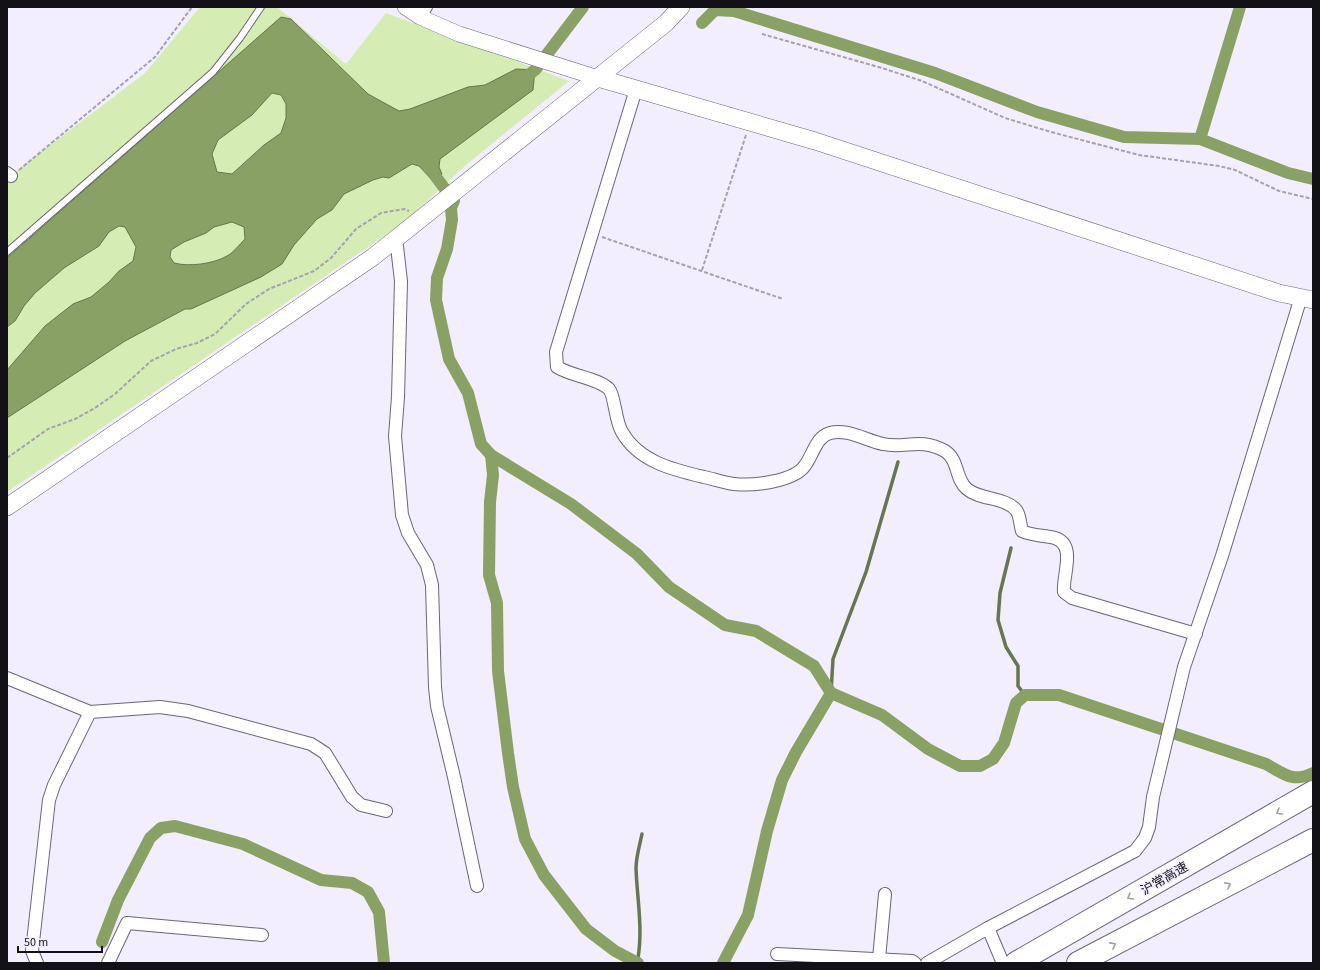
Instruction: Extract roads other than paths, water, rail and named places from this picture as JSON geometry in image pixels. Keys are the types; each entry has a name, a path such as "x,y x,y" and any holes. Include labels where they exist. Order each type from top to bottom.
{"highway":[{"name":"沪常高速","path":"1009,962 1313,792"},
{"path":"1078,963 1313,840"}],"main road":[{"path":"7,508 366,262 666,23 681,7"},
{"path":"598,78 837,148 1279,292 1307,299"}],"street":[{"path":"404,7 423,12 460,34 598,78"},
{"path":"636,89 556,352 557,366 566,373 595,382 608,388 612,394 614,411 622,432 637,450 656,463 682,472 734,484 759,484 793,475 803,468 821,438 831,432 846,433 883,444 925,444 945,452 953,459 961,484 969,491 1012,506 1018,512 1022,531 1028,534 1057,539 1066,548 1068,559 1063,582 1064,592 1072,598 1196,634"},
{"path":"396,238 401,281 398,397 395,436 402,515 408,533 427,565 432,584 435,687 437,706 477,886"},
{"path":"927,963 988,928 1135,851 1145,838 1149,827 1153,797 1184,667 1307,299"},
{"path":"7,678 90,712 160,707 188,711 310,744 325,753 352,797 361,805 386,811"},
{"path":"37,963 32,951 49,800 54,785 90,712"},
{"path":"879,959 885,894"},
{"path":"108,963 127,923 262,935"},
{"path":"988,928 1009,962"},
{"path":"777,954 912,961 915,963"}],"lane":[{"path":"7,252 213,72 240,38 261,7"}],"waterway":[{"path":"523,79 535,70 583,7"},
{"path":"1200,139 1240,7"},
{"path":"702,23 715,10 734,11 935,73 1037,112 1124,137 1200,139 1288,173 1313,179"},
{"path":"427,165 454,201 451,208 452,220 447,249 437,278 436,300 449,359 468,393 481,444 491,455 571,504 637,554 669,587 725,625 756,631 814,666 831,693"},
{"path":"491,455 493,475 490,502 489,575 497,603 498,671 508,753 513,787 525,839 544,875 586,929 615,951 638,963"},
{"path":"831,693 833,659 866,572 898,462"},
{"path":"1011,548 1000,593 998,620 1006,647 1018,666 1018,686 1025,695"},
{"path":"723,963 748,915 767,831 782,780 796,752 831,693 882,715 928,749 960,766 980,766 993,759 1004,743 1016,703 1025,695 1059,695 1266,764 1289,776 1300,777 1313,773"},
{"path":"102,942 118,900 150,838 161,828 175,826 243,844 321,880 352,883 368,892 379,912 384,963"},
{"path":"633,961 638,958 640,936 636,868 637,855 642,834"}]}
